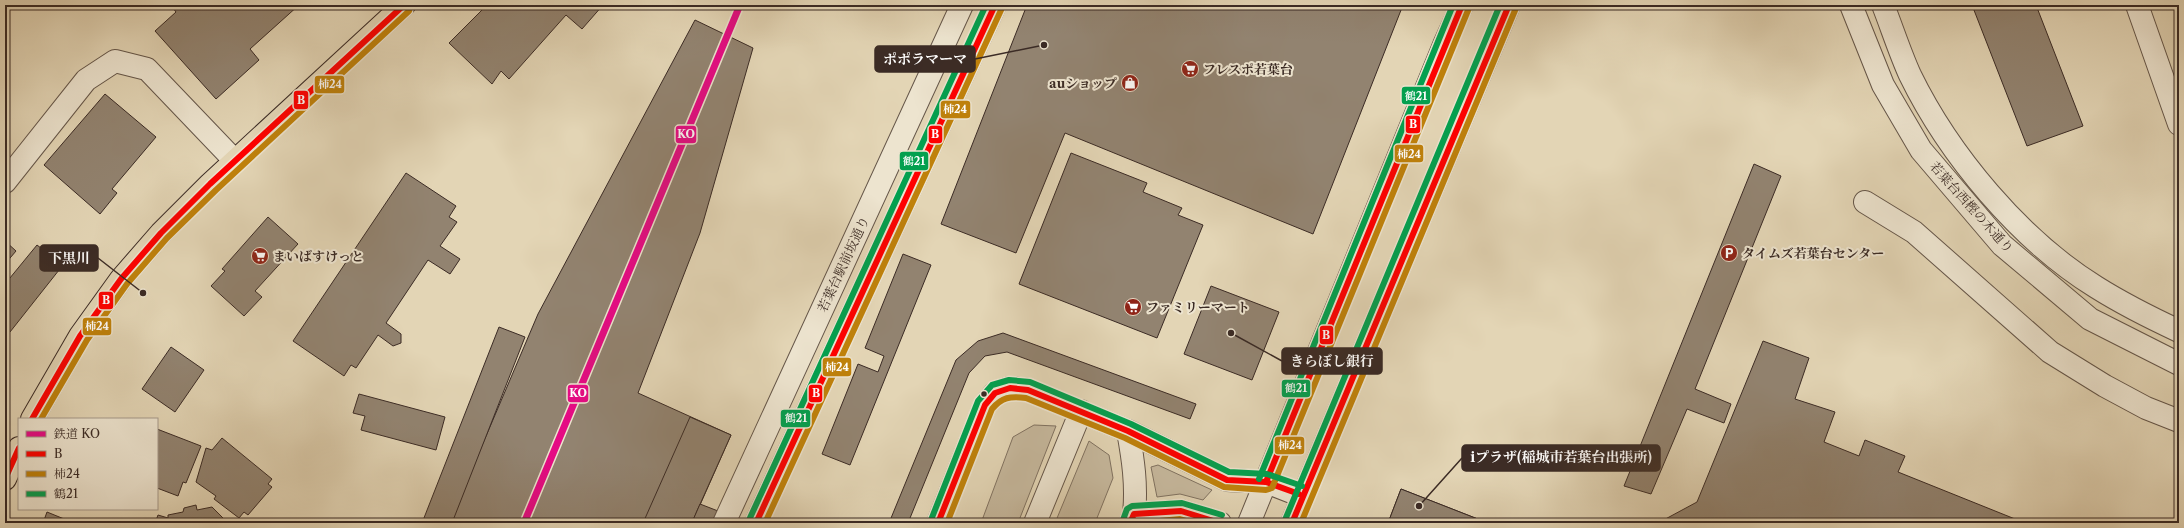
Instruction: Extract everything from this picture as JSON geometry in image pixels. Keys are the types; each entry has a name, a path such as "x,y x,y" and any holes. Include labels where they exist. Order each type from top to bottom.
{"main road":[{"path":"33,418 80,336 121,279 161,233 235,161 404,5"},
{"path":"5,479 18,450"}],"street":[{"name":"若葉台駅前坂通り","path":"724,523 962,5"},
{"path":"756,523 995,5"},
{"path":"1249,523 1441,52 1462,5"},
{"path":"1292,523 1302,496 1509,5"},
{"name":"若葉台西樫の木通り","path":"1852,5 1883,85 1921,150 2002,245 2090,319 2179,364"},
{"name":"若葉台西樫の木通り","path":"1883,5 1910,75 1932,115 1961,160 1982,185 2018,224 2056,258 2095,287 2137,310 2179,330"},
{"path":"2137,5 2179,124"},
{"path":"5,182 86,80 115,61 147,70 235,161"},
{"path":"1865,202 1914,232 2050,352 2105,386 2146,408 2179,421"},
{"path":"938,523 985,405 995,393 1010,388 1028,390 1081,411 1128,431 1227,480 1266,482 1302,496"},
{"path":"1035,523 1081,411"},
{"path":"1128,431 1135,474 1136,495 1132,518 1181,511 1220,523"}],"shaded area":[{"path":"1034,425 1056,426 1018,523 981,523 1013,437"},
{"path":"1089,441 1109,455 1113,478 1095,523 1055,523"},
{"path":"1158,465 1212,490 1203,500 1180,494 1157,497 1151,467"}],"building":[{"path":"176,5 299,5 250,49 259,60 216,99 155,31 176,12 173,8"},
{"path":"487,5 603,5 582,29 566,15 509,79 501,71 492,84 449,43"},
{"name":"フレスポ若葉台","path":"1027,5 1403,5 1313,234 1065,133 1016,253 941,224"},
{"path":"1972,5 2036,5 2083,126 2027,146"},
{"path":"695,20 753,48 700,233 638,393 731,435 692,523 449,523 538,314"},
{"path":"105,94 156,137 112,189 117,193 100,214 44,165"},
{"path":"1071,153 1147,183 1143,192 1182,208 1178,215 1203,225 1157,338 1019,284"},
{"path":"1754,164 1781,176 1695,389 1731,404 1724,423 1687,409 1651,494 1624,486"},
{"path":"406,173 456,206 449,217 457,222 440,246 460,259 450,274 428,260 386,323 401,334 401,343 393,346 378,335 356,368 351,365 344,376 293,341"},
{"name":"まいばすけっと","path":"268,217 298,244 255,291 262,297 244,316 211,286 225,271 222,269"},
{"path":"5,241 16,251 5,264"},
{"path":"37,245 63,265 10,332 5,328 5,284"},
{"path":"903,254 931,265 850,465 822,454 858,364 878,372 884,356 865,348"},
{"path":"1211,286 1279,312 1252,380 1184,354"},
{"path":"499,327 525,337 452,523 422,523"},
{"path":"1003,333 1196,404 1190,419 1007,352 985,356 969,373 908,523 889,523 956,360 978,341"},
{"path":"1763,341 1809,358 1795,399 1835,412 1824,442 1859,456 1865,440 1905,456 1898,472 2025,523 1658,523 1697,502"},
{"path":"171,347 204,370 175,412 142,389"},
{"path":"359,394 445,417 436,450 361,430 365,416 353,413"},
{"path":"690,417 731,435 692,523 643,523"},
{"path":"158,429 201,446 186,483 183,482 178,496 158,488"},
{"path":"222,438 272,479 268,484 272,487 248,515 244,512 239,518 214,499 216,496 196,482 206,448 212,450"},
{"path":"1401,489 1488,523 1388,523"},
{"path":"1401,489 1488,523 1388,523"},
{"path":"700,504 749,523 701,523 693,520"},
{"path":"196,505 197,510 212,507 228,523 155,523 158,515 168,518 168,515 183,512 184,508"},
{"path":"47,512 74,523 43,523"}],"rail line":[{"name":"KO","path":"524,523 740,5"}],"transit line":[{"name":"B","path":"33,418 80,336 121,279 161,233 210,184 404,5"},
{"name":"鶴21","path":"749,520 986,5"},
{"name":"B","path":"756,523 995,5"},
{"name":"鶴21","path":"1259,479 1453,5"},
{"name":"B","path":"1266,482 1462,5"},
{"name":"鶴21","path":"1285,520 1500,5"},
{"name":"B","path":"1292,523 1509,5"},
{"name":"柿24","path":"765,523 1002,8"},
{"name":"柿24","path":"947,523 992,409 999,402 1011,397 1026,398 1125,438 1224,487 1266,490 1272,488 1469,8"},
{"name":"柿24","path":"1301,523 1516,8"},
{"name":"柿24","path":"42,418 87,340 127,284 167,238 216,190 409,11"},
{"name":"鶴21","path":"931,520 978,401 992,385 1009,380 1030,382 1131,424 1229,472 1267,474 1302,486"},
{"name":"B","path":"938,523 985,405 995,393 1010,388 1028,390 1128,431 1227,480 1266,482 1299,494"},
{"name":"B","path":"5,479 18,450"},
{"name":"鶴21","path":"1123,520 1127,509 1132,506 1182,503 1222,515"},
{"name":"B","path":"1130,523 1134,514 1181,511 1220,523"},
{"name":"柿24","path":"1139,523 1180,519 1193,523"}],"place":[{"name":"ポポラマーマ","path":"1044,45"},
{"name":"フレスポ若葉台","path":"1190,69"},
{"name":"auショップ","path":"1130,83"},
{"name":"タイムズ若葉台センター","path":"1729,253"},
{"name":"まいばすけっと","path":"260,256"},
{"name":"下黒川","path":"143,293"},
{"name":"ファミリーマート","path":"1133,307"},
{"name":"きらぼし銀行","path":"1231,333"},
{"name":"iプラザ(稲城市若葉台出張所)","path":"1419,506"}]}
